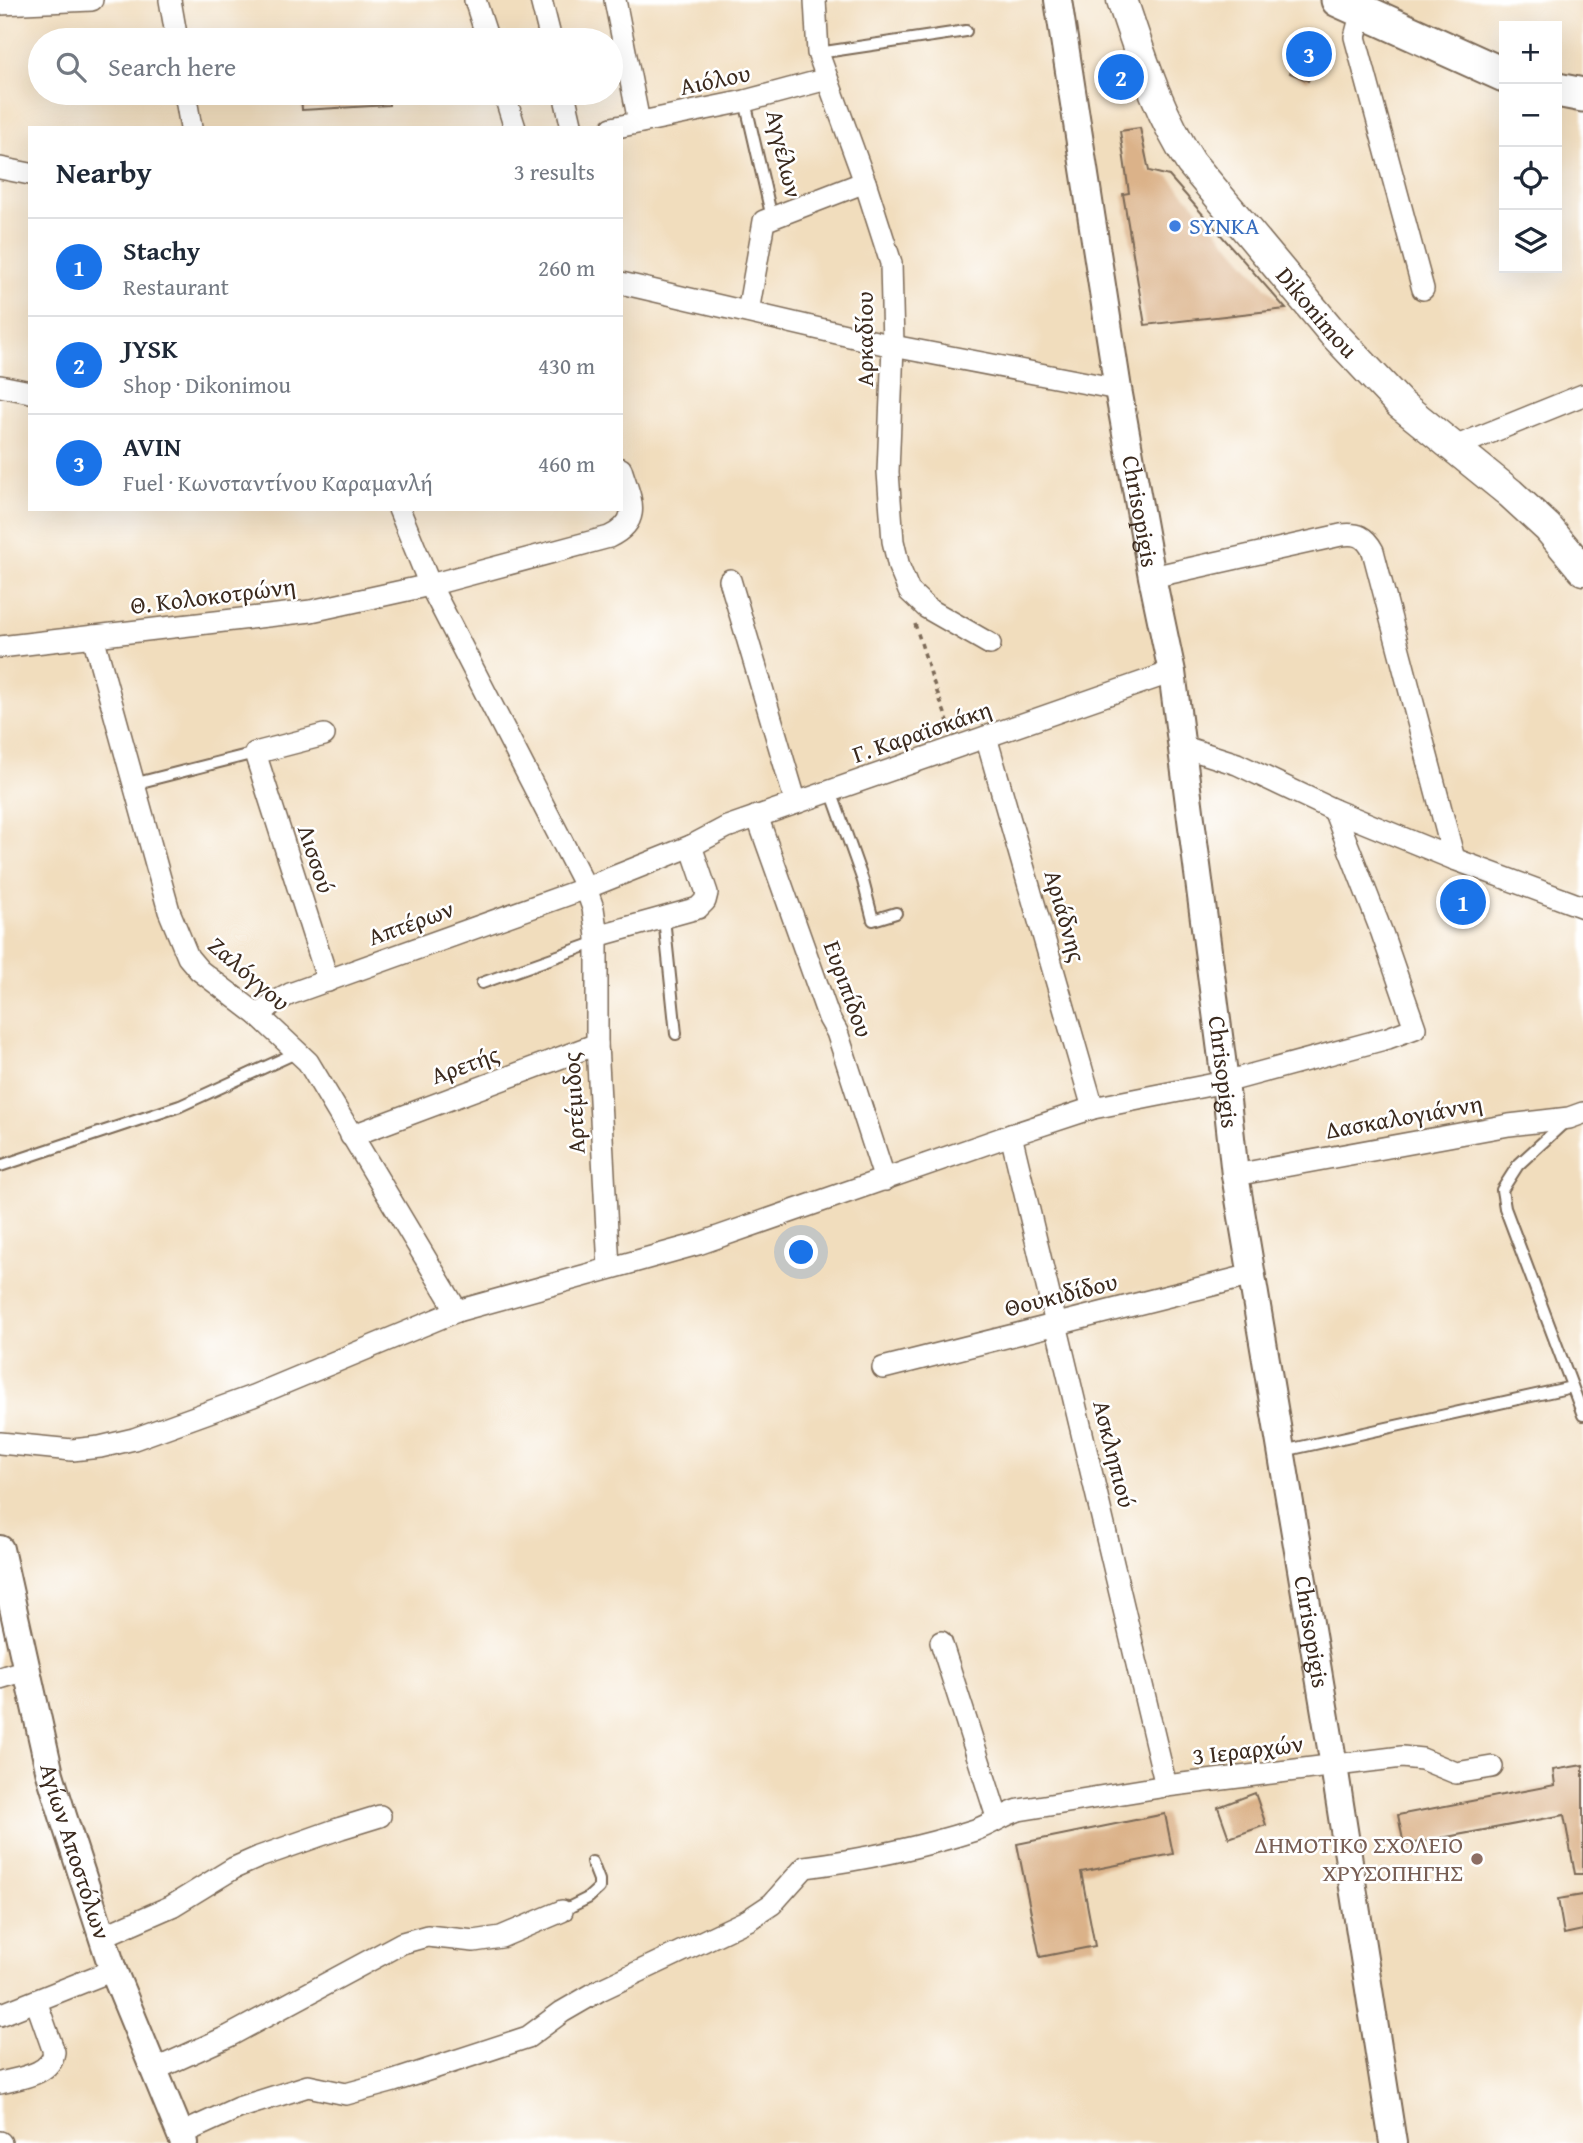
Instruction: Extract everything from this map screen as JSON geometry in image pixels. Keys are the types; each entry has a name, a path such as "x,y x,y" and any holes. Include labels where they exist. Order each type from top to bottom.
{"main road":[{"name":"Dikonimou","path":"1122,0 1152,87 1177,143 1191,163 1332,332 1400,404 1520,502 1548,528 1583,570"},
{"path":"1350,6 1499,73"},
{"path":"1562,91 1583,95"}],"street":[{"path":"10,3 92,0"},
{"path":"170,0 175,28"},
{"path":"475,0 484,28"},
{"path":"541,0 548,28"},
{"path":"615,0 621,28"},
{"name":"Αρκαδίου","path":"815,0 818,53 891,263 893,346 888,472 893,541 899,567 909,591"},
{"name":"Chrisopigis","path":"1058,0 1118,389 1172,672 1235,1175 1335,1766 1393,2143"},
{"path":"1350,6 1355,37 1423,289"},
{"path":"623,41 639,122"},
{"name":"Αιόλου","path":"621,126 745,101 827,79"},
{"path":"187,105 191,126"},
{"path":"508,105 514,126"},
{"path":"567,105 572,126"},
{"path":"0,168 28,174"},
{"path":"768,220 865,182"},
{"name":"Αγγέλων","path":"748,312 768,220"},
{"path":"623,282 893,346 1118,389"},
{"path":"0,386 28,392"},
{"path":"1452,448 1583,396"},
{"name":"Θ. Κολοκοτρώνη","path":"0,647 311,611 430,584 609,537 620,532 630,522 633,510 623,476"},
{"path":"400,511 430,584 586,888 593,908 597,939 698,908 707,898 691,846"},
{"path":"1152,577 1341,535 1356,533 1367,539 1373,551 1454,859"},
{"path":"730,580 796,803"},
{"path":"909,591 927,608 990,644"},
{"name":"Ζαλόγγου","path":"93,636 169,911 188,957 199,970 259,1016 298,1052 320,1080 457,1311"},
{"name":"Γ. Καραϊσκάκη","path":"586,888 691,846 727,827 1172,672"},
{"path":"255,753 324,735"},
{"name":"Αριάδνης","path":"986,737 1093,1108"},
{"path":"1181,746 1237,764 1335,810 1583,908"},
{"name":"Λισσού","path":"255,753 328,981"},
{"path":"0,1443 72,1450 134,1439 253,1396 457,1311 698,1244 1093,1108 1225,1082 1388,1038 1415,1028 1335,810"},
{"name":"Ευριπίδου","path":"757,816 829,1018 837,1032 884,1180"},
{"name":"Απτέρων","path":"259,1016 273,1003 290,994 586,888"},
{"name":"Αρτέμιδος","path":"597,939 597,1044 609,1268"},
{"name":"Αρετής","path":"351,1136 597,1044"},
{"name":"Δασκαλογιάννη","path":"1235,1175 1509,1125 1576,1116"},
{"name":"Ασκληπιού","path":"1011,1135 1166,1786"},
{"name":"Θουκιδίδου","path":"883,1368 1252,1275"},
{"name":"Αγίων Αποστόλων","path":"0,1549 50,1774 113,1970 183,2138"},
{"path":"941,1642 1002,1815"},
{"path":"0,1678 26,1670"},
{"name":"3 Ιεραρχών","path":"183,2138 238,2108 308,2087 346,2094 504,2047 528,2037 562,2012 600,1990 748,1920 772,1904 805,1867 849,1861 976,1829 1002,1815 1166,1786 1402,1757 1422,1759 1456,1773 1492,1767"},
{"path":"101,1937 172,1906 234,1868 380,1816"},
{"path":"154,2070 229,2036 402,1944 427,1936 474,1941 501,1937 562,1911"},
{"path":"0,2015 113,1970"},
{"path":"0,2084 43,2069 50,2065 53,2059 54,2052 36,2001"}],"lane":[{"path":"818,53 966,31"},
{"name":"Αγγέλων","path":"745,101 768,220"},
{"path":"133,784 255,753"},
{"path":"831,791 863,881 873,920 896,913"},
{"path":"664,918 676,1034"},
{"path":"482,983 597,939"},
{"path":"0,1166 180,1106 298,1052"},
{"path":"1576,1116 1518,1166 1502,1189 1505,1208 1583,1415"},
{"path":"1283,1451 1572,1387"},
{"path":"562,1911 589,1898 599,1888 592,1862"}],"path":[{"path":"909,591 918,637 957,748"}],"building":[{"path":"1308,32 1327,40 1308,81 1290,73"},
{"path":"302,105 389,105 302,110"},
{"path":"1140,128 1149,171 1169,176 1286,309 1145,325 1123,194 1129,193 1120,131"},
{"path":"1583,1765 1583,1874 1575,1874 1564,1815 1404,1845 1398,1815 1555,1785 1553,1770"},
{"path":"1255,1793 1266,1825 1229,1838 1218,1807"},
{"path":"1165,1814 1173,1854 1081,1872 1095,1946 1040,1957 1017,1844"},
{"path":"1583,1895 1583,1930 1564,1934 1558,1899"}],"place":[{"name":"AVIN","path":"1309,54"},
{"name":"JYSK","path":"1121,77"},
{"name":"SYNKA","path":"1175,226"},
{"name":"Stachy","path":"1463,902"},
{"name":"ΔΗΜΟΤΙΚΟ ΣΧΟΛΕΙΟ ΧΡΥΣΟΠΗΓΗΣ","path":"1477,1859"}]}
